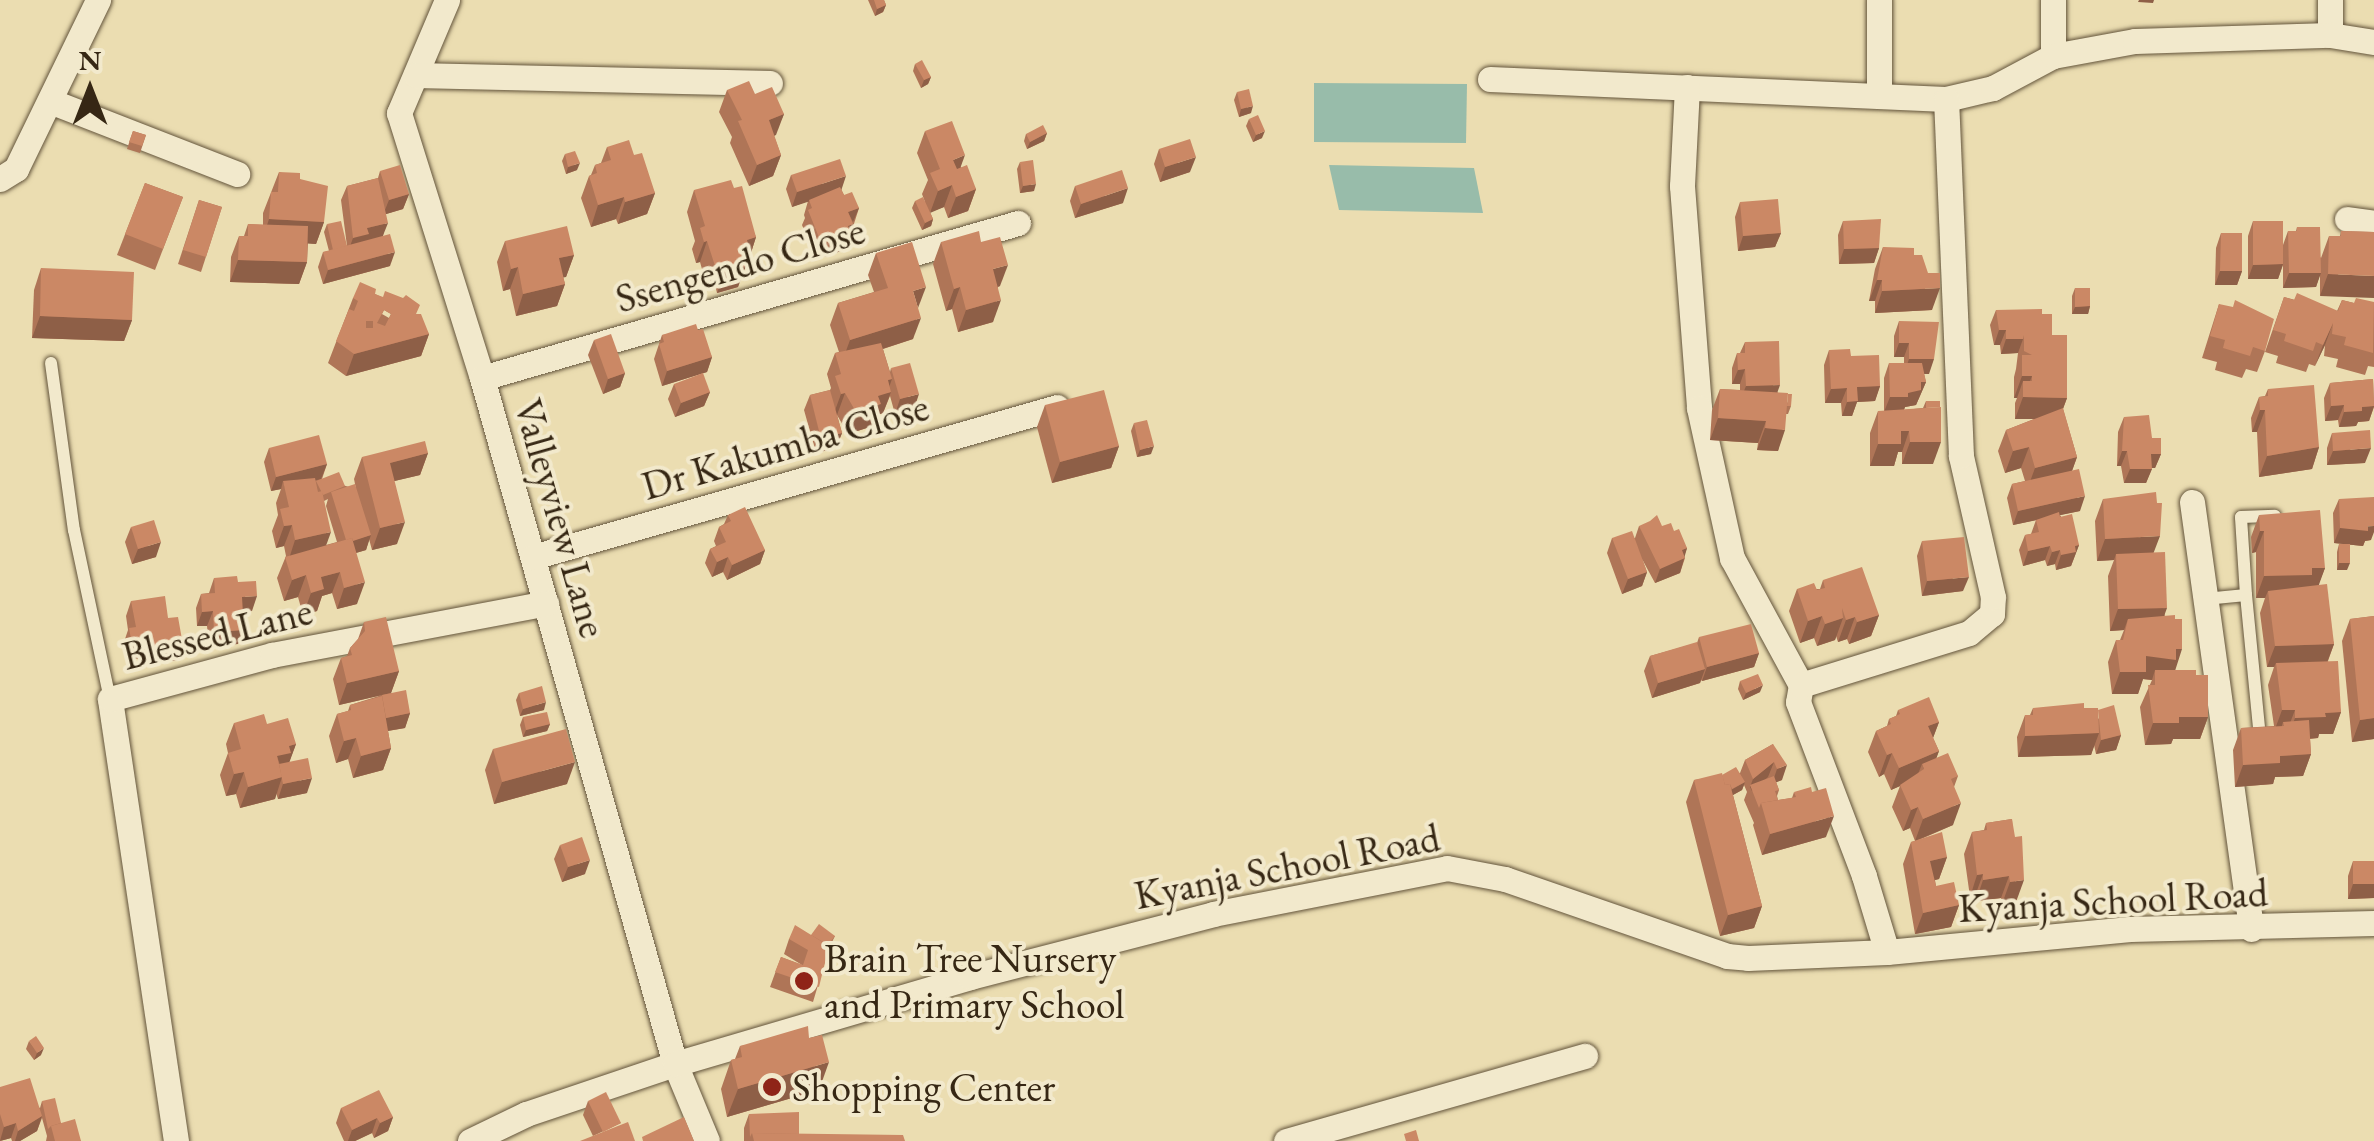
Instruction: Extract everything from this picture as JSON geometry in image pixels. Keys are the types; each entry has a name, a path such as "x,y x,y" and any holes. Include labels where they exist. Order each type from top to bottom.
{"street":[{"path":"0,179 16,169 98,0"},
{"name":"Valleyview Lane","path":"446,0 399,114 482,378 675,1064 707,1141"},
{"path":"1879,0 1879,95"},
{"path":"2052,56 2053,0"},
{"path":"2330,0 2330,36"},
{"path":"1490,79 1946,99 1993,88 2052,56 2135,41 2330,36 2374,42"},
{"path":"416,76 770,83"},
{"path":"1687,87 1682,186 1699,408 1732,558 1801,685 1798,702 1864,876 1887,952"},
{"path":"1801,685 1969,633 1992,614 1993,597 1962,456 1946,99"},
{"path":"50,101 238,174"},
{"path":"2347,219 2374,223"},
{"name":"Ssengendo Close","path":"482,378 1018,223"},
{"name":"Dr Kakumba Close","path":"534,558 1057,407"},
{"path":"2192,502 2251,929"},
{"name":"Blessed Lane","path":"176,1141 110,699 272,655 546,603"},
{"name":"Kyanja School Road","path":"470,1141 526,1114 675,1064 970,977 1213,914 1447,868 1505,879 1727,956 1780,958 1887,952 2115,930 2374,923"},
{"path":"1286,1141 1584,1056"}],"lane":[{"path":"51,363 74,530 110,699"},
{"path":"2259,728 2241,518 2293,515"},
{"path":"2205,598 2246,596"}],"shaded area":[{"path":"1314,83 1467,84 1466,143 1314,142"},
{"path":"1329,165 1474,168 1483,213 1339,210"}],"building":[{"path":"874,0 884,0 886,5 877,9"},
{"path":"922,60 931,77 924,80 915,64"},
{"path":"749,81 755,94 772,87 784,114 769,120 781,155 757,165 727,90"},
{"path":"1249,89 1253,106 1241,109 1237,92"},
{"path":"1258,115 1265,131 1256,135 1249,119"},
{"path":"952,121 965,155 953,160 957,169 967,165 976,189 956,197 952,185 938,191 930,173 940,169 925,131"},
{"path":"1043,125 1047,133 1030,142 1026,134"},
{"path":"133,131 146,135 142,146 129,142"},
{"path":"1190,139 1196,157 1165,167 1159,149"},
{"path":"629,140 634,155 642,153 655,193 598,205 589,176 597,173 595,165 611,160 607,147"},
{"path":"575,151 580,163 568,167 565,154"},
{"path":"840,159 846,176 797,192 791,175"},
{"path":"1033,160 1036,184 1023,186 1020,162"},
{"path":"400,165 409,194 389,200 380,171"},
{"path":"1122,170 1128,188 1081,204 1075,186"},
{"path":"279,172 300,173 300,179 328,186 324,222 269,219 271,192 278,192"},
{"path":"378,178 388,223 367,228 369,234 353,238 347,186"},
{"path":"731,180 734,188 742,186 756,237 747,240 750,250 742,252 746,266 725,272 723,263 715,266 707,241 704,242 700,228 705,226 694,190"},
{"path":"145,183 183,197 163,249 125,234"},
{"path":"840,187 844,195 852,192 859,208 848,212 853,224 848,226 851,234 831,242 828,236 820,240 808,210 812,208 809,200"},
{"path":"923,197 933,219 925,223 915,201"},
{"path":"1778,199 1781,233 1743,236 1740,202"},
{"path":"199,200 222,207 206,257 183,250"},
{"path":"1881,219 1879,248 1844,249 1843,221"},
{"path":"341,221 347,246 333,250 327,224"},
{"path":"2253,221 2283,221 2283,264 2253,265"},
{"path":"248,224 308,226 307,262 238,260 239,236 248,236"},
{"path":"567,226 574,255 559,258 565,284 523,294 518,267 511,269 505,241"},
{"path":"2297,227 2320,227 2321,273 2289,273 2288,231 2297,231"},
{"path":"979,231 981,242 1000,237 1008,265 993,269 1001,300 966,310 960,287 954,289 941,242"},
{"path":"2341,231 2374,232 2374,276 2328,274 2329,236 2341,236"},
{"path":"2221,233 2242,233 2242,271 2220,271"},
{"path":"390,234 395,252 328,270 323,252"},
{"path":"912,242 926,287 913,291 921,318 850,340 838,303 888,288 876,253"},
{"path":"1883,247 1914,248 1914,255 1922,255 1928,273 1940,273 1940,288 1882,291 1882,280 1877,280"},
{"path":"41,268 134,272 132,320 40,316"},
{"path":"360,282 383,297 385,291 403,298 406,295 420,305 416,314 421,314 429,334 354,354 336,341 349,309 354,311 358,301 353,298","holes":["384,310 391,314 385,326 377,323"]},
{"path":"2075,288 2090,288 2090,306 2075,307"},
{"path":"2297,293 2338,311 2342,300 2374,302 2373,353 2344,345 2346,337 2332,334 2333,323 2323,345 2316,342 2313,351 2284,341 2286,334 2273,330 2284,297 2294,300"},
{"path":"2235,300 2274,319 2265,351 2253,347 2250,356 2223,348 2225,340 2210,336 2219,304 2233,307"},
{"path":"2042,309 2042,314 2052,314 2052,335 2006,339 2006,330 1999,330 1996,310"},
{"path":"1899,321 1939,322 1934,359 1909,359 1909,343 1899,343"},
{"path":"696,324 698,330 703,329 712,357 667,371 659,344 664,342 662,335"},
{"path":"611,334 625,373 608,379 594,340"},
{"path":"2024,335 2067,335 2067,398 2023,397 2023,381 2032,381 2032,376 2022,376 2022,355 2032,355 2024,351"},
{"path":"1779,341 1780,385 1746,386 1745,369 1738,370 1737,353 1745,353 1745,342"},
{"path":"881,343 892,379 888,380 891,392 878,396 881,404 856,412 845,393 841,394 835,376 841,374 835,353"},
{"path":"1850,349 1851,356 1879,355 1880,386 1857,387 1858,401 1847,402 1847,388 1831,389 1829,350"},
{"path":"910,363 919,394 900,399 891,368"},
{"path":"1889,363 1922,363 1926,382 1921,382 1921,390 1908,393 1908,397 1890,397"},
{"path":"703,373 710,392 681,403 674,384"},
{"path":"2373,379 2374,406 2344,412 2344,405 2331,406 2330,383"},
{"path":"2314,385 2319,447 2267,456 2265,410 2260,410 2259,397 2268,396 2268,389"},
{"path":"1720,389 1788,393 1785,430 1765,428 1766,421 1718,418"},
{"path":"830,390 842,433 821,439 810,395"},
{"path":"1104,390 1119,446 1060,462 1045,405"},
{"path":"1926,401 1940,401 1940,407 1926,408"},
{"path":"1941,407 1941,442 1910,442 1909,431 1901,431 1901,444 1878,444 1878,411"},
{"path":"2063,408 2077,457 2035,468 2029,447 2013,451 2006,430"},
{"path":"2149,415 2152,438 2161,438 2161,454 2151,454 2152,469 2130,469 2127,451 2122,451 2124,417"},
{"path":"1147,420 1154,446 1140,450 1134,423"},
{"path":"2370,430 2371,448 2333,451 2332,433"},
{"path":"319,435 327,464 276,477 269,448"},
{"path":"425,441 428,453 390,463 405,522 380,528 362,457"},
{"path":"2079,469 2085,496 2018,511 2012,484"},
{"path":"339,472 345,486 323,495 316,481"},
{"path":"315,478 318,492 322,491 331,532 295,540 292,525 284,526 280,509 289,507 283,481"},
{"path":"355,484 371,535 353,541 346,540 331,492"},
{"path":"2156,492 2157,503 2162,503 2160,536 2105,539 2103,499"},
{"path":"2374,497 2374,526 2368,526 2368,531 2340,528 2339,499"},
{"path":"745,507 765,550 732,565 728,557 717,562 710,549 726,542 719,527 731,521 728,515"},
{"path":"2320,510 2325,568 2312,568 2312,575 2264,576 2264,531 2260,531 2259,515"},
{"path":"2059,512 2060,517 2072,514 2079,545 2075,546 2076,552 2061,555 2060,550 2052,552 2050,546 2028,551 2025,535 2039,532 2036,520"},
{"path":"1657,515 1662,526 1671,523 1674,531 1679,529 1687,548 1682,550 1685,558 1660,569 1639,526"},
{"path":"154,520 161,542 138,549 131,527"},
{"path":"1632,531 1647,572 1628,579 1612,538"},
{"path":"1964,537 1969,577 1927,581 1922,541"},
{"path":"352,538 365,582 344,588 340,572 321,577 324,589 311,593 306,575 292,580 285,557"},
{"path":"2339,544 2350,544 2350,563 2339,563"},
{"path":"2165,552 2167,608 2118,609 2116,554"},
{"path":"1862,567 1879,615 1857,622 1855,617 1846,620 1842,608 1843,618 1825,624 1822,616 1808,621 1797,589 1814,583 1817,590 1825,588 1823,580"},
{"path":"237,576 238,582 256,581 257,596 242,597 244,630 214,632 213,611 202,612 201,594 215,593 214,578"},
{"path":"2327,584 2334,644 2275,646 2268,591"},
{"path":"165,596 168,618 178,617 183,645 146,652 145,643 132,645 129,628 136,627 131,601"},
{"path":"2175,615 2175,619 2182,619 2182,649 2176,649 2176,660 2146,656 2146,672 2120,672 2116,640 2123,640 2128,619"},
{"path":"2374,616 2374,718 2360,720 2350,619"},
{"path":"386,617 399,671 347,683 341,658 352,655 350,648 365,631 364,622"},
{"path":"1751,624 1759,653 1707,667 1699,637"},
{"path":"1697,642 1705,669 1658,683 1650,656"},
{"path":"2338,661 2341,712 2325,713 2326,717 2295,718 2295,710 2282,710 2276,663"},
{"path":"2155,670 2196,670 2196,675 2208,675 2208,717 2179,717 2179,723 2153,723 2148,685 2155,685"},
{"path":"1758,674 1763,685 1746,693 1740,681"},
{"path":"542,686 546,702 523,709 519,693"},
{"path":"406,690 410,713 386,718 382,695"},
{"path":"382,696 391,748 361,756 356,738 344,741 337,714 351,710 350,705"},
{"path":"1929,697 1939,722 1928,726 1939,751 1899,768 1892,753 1887,755 1876,731 1891,724 1889,719 1900,714 1898,710"},
{"path":"2084,703 2084,708 2098,708 2099,733 2025,736 2025,715 2033,715 2033,708"},
{"path":"2114,705 2121,735 2101,740 2098,710"},
{"path":"547,712 550,724 526,730 523,717"},
{"path":"264,714 267,724 288,718 296,744 289,746 291,753 277,756 282,777 248,787 244,772 234,774 228,753 241,749 234,723"},
{"path":"2309,720 2311,754 2280,756 2280,763 2243,765 2241,728 2284,726 2283,722"},
{"path":"566,729 575,762 502,782 493,749"},
{"path":"1773,744 1787,765 1777,769 1774,762 1753,779 1745,760"},
{"path":"1948,753 1958,776 1951,779 1961,803 1923,819 1918,807 1911,810 1900,785 1924,769 1922,764"},
{"path":"308,758 312,778 283,784 279,764"},
{"path":"1736,767 1745,782 1732,789 1730,784 1725,785 1722,775"},
{"path":"1722,773 1725,785 1730,784 1762,906 1728,915 1694,780"},
{"path":"1774,776 1778,800 1761,803 1759,808 1750,785"},
{"path":"1811,787 1812,792 1826,788 1834,816 1770,834 1761,803 1796,797 1794,792"},
{"path":"2012,819 2015,837 2022,836 2024,880 2010,882 2009,876 1983,880 1983,874 1977,875 1972,832 1987,830 1986,823"},
{"path":"1942,832 1947,857 1930,861 1936,886 1954,882 1959,905 1923,913 1911,842"},
{"path":"582,837 590,860 568,867 560,845"},
{"path":"2353,861 2374,861 2374,884 2353,884"},
{"path":"819,924 835,936 828,945 811,935"},
{"path":"795,925 829,946 819,987 775,972 781,957 803,965 808,950 789,939"},
{"path":"808,1026 809,1038 822,1035 829,1062 738,1089 731,1060 742,1057 740,1046"},
{"path":"36,1036 44,1048 37,1053 29,1041"},
{"path":"30,1078 42,1116 18,1131 16,1123 4,1127 0,1087"},
{"path":"379,1090 393,1117 380,1123 377,1118 352,1130 341,1108"},
{"path":"606,1092 621,1123 603,1132 588,1101"},
{"path":"55,1098 61,1123 48,1129 42,1101"},
{"path":"799,1112 799,1134 752,1133 750,1137 749,1114"},
{"path":"684,1117 694,1141 643,1141 642,1137"},
{"path":"75,1119 81,1141 55,1141 51,1126"},
{"path":"628,1122 635,1141 580,1141"},
{"path":"1416,1130 1419,1141 1406,1141 1404,1134"},
{"path":"752,1133 903,1135 905,1141 754,1141"}],"place":[{"name":"Brain Tree Nursery and Primary School","path":"804,981"},
{"name":"Shopping Center","path":"772,1087"}]}
